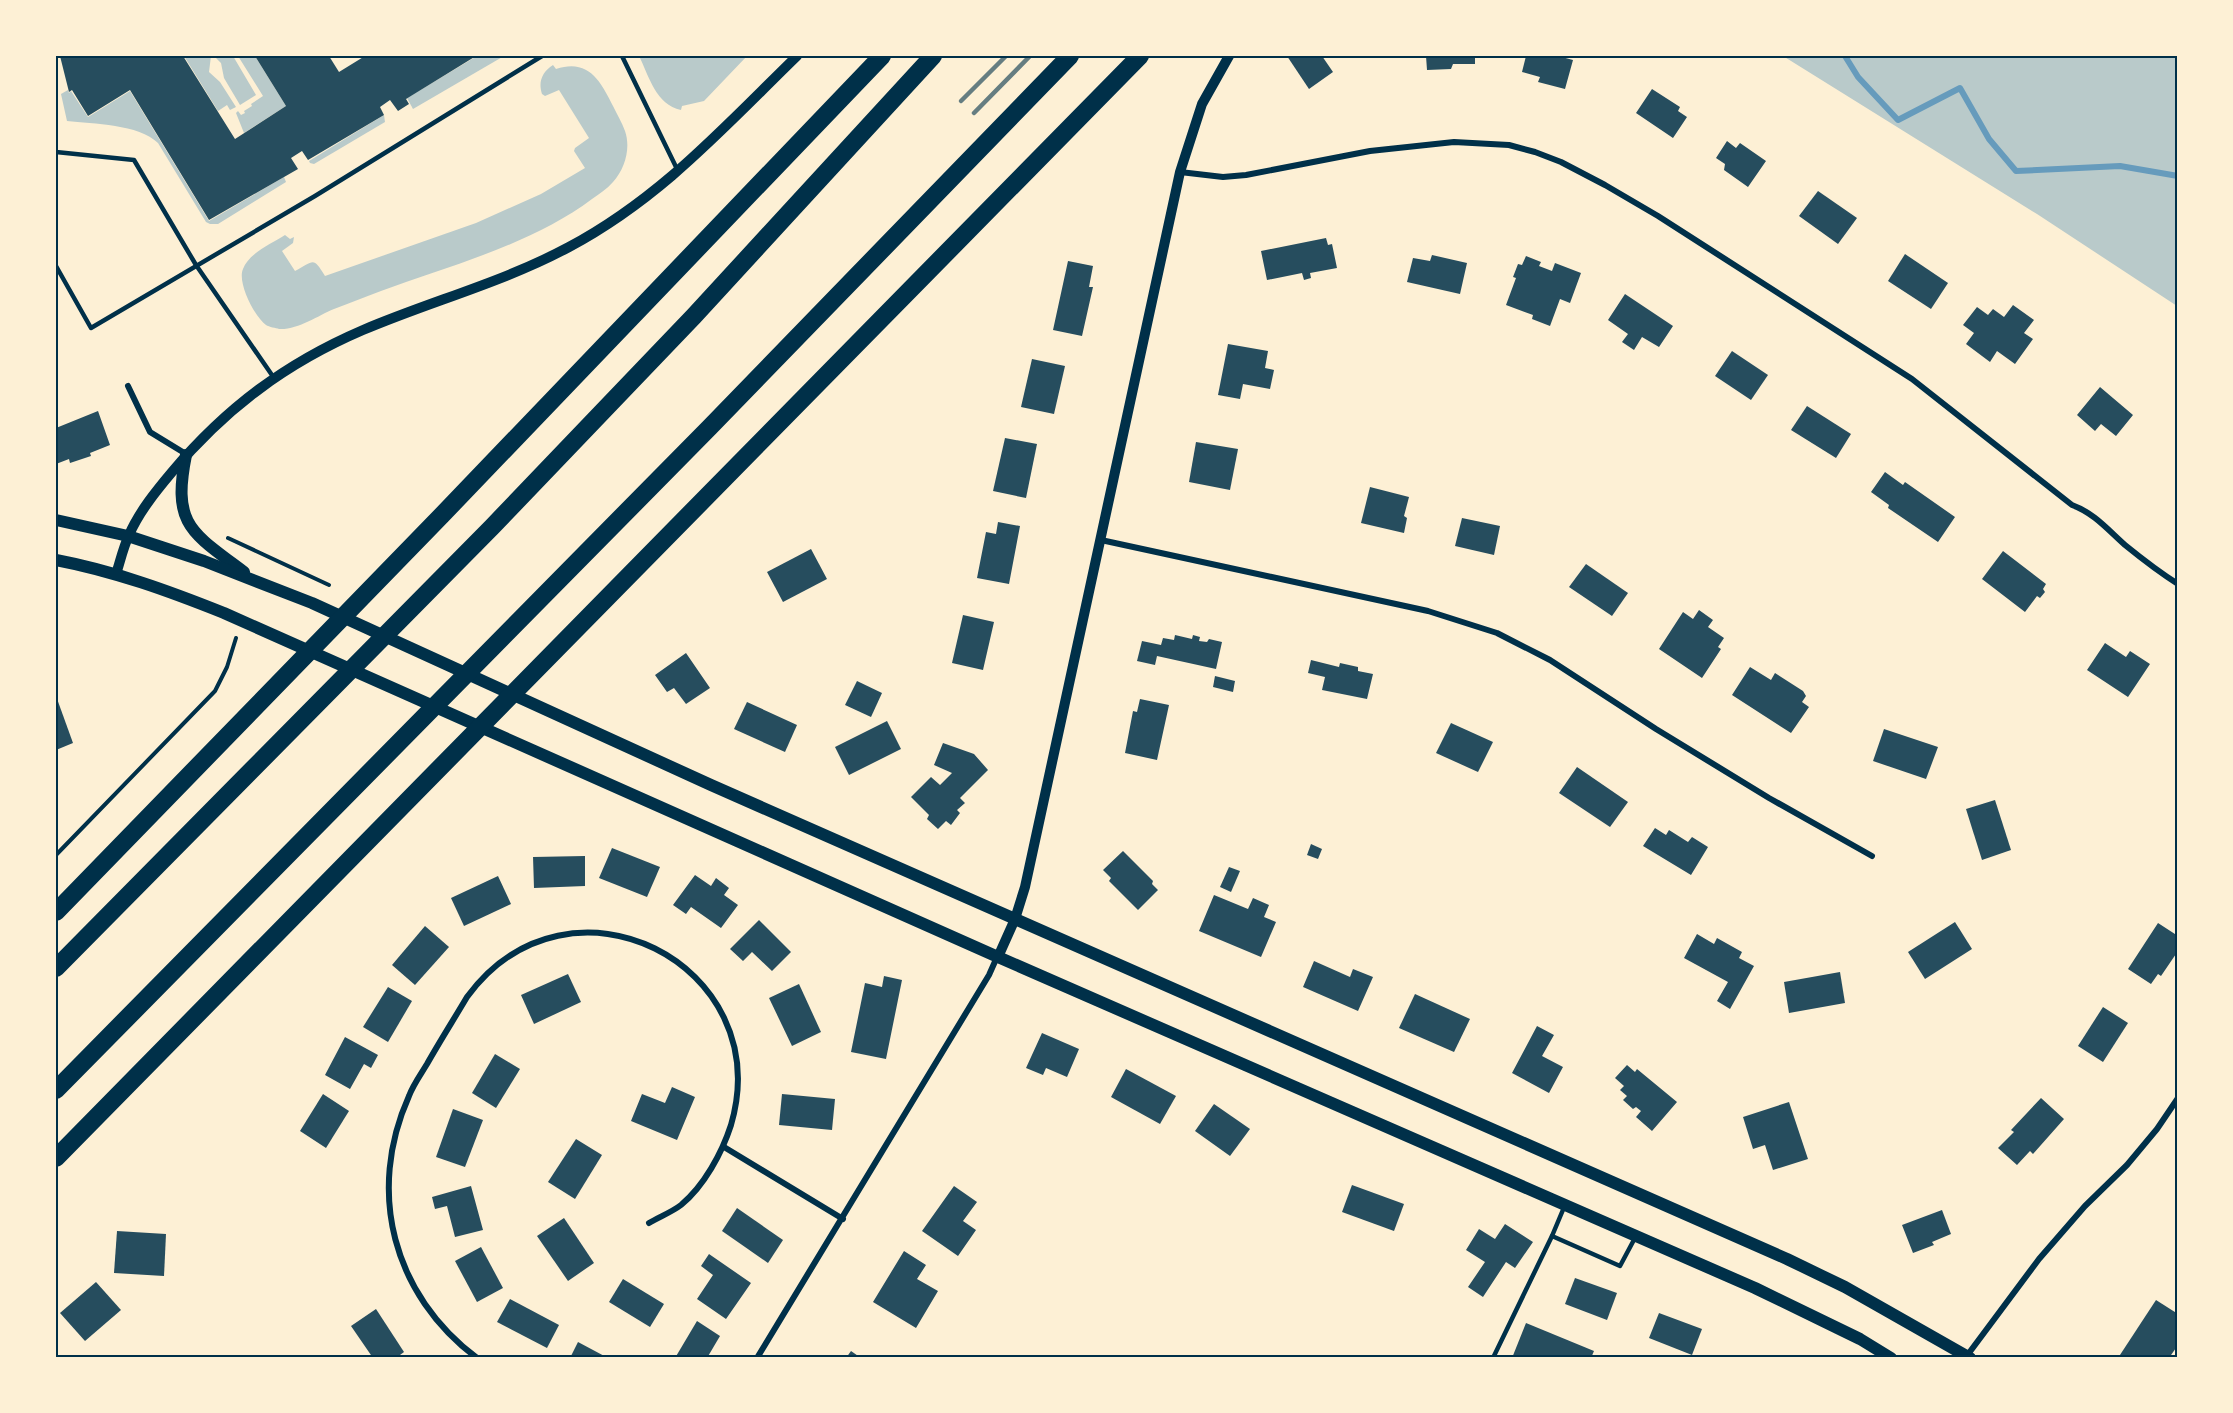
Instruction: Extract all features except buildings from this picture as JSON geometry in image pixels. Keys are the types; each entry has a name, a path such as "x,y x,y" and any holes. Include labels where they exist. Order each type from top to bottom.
{"highway":[{"path":"56,912 442,515 882,56"},
{"path":"56,968 492,527 694,315 933,56"},
{"path":"56,1090 718,418 1070,56"},
{"path":"56,1158 1140,56"}],"main road":[{"path":"186,455 181,496 183,511 190,527 218,552 257,581"},
{"path":"56,520 128,536 257,581 312,603 701,781 1786,1259 1845,1287 1968,1357"},
{"path":"56,560 116,574 171,592 278,637 998,957 1636,1236 1819,1318 1892,1358"}],"street":[{"path":"116,574 128,536 150,499 186,455 229,411 274,378 330,345 531,265 568,248 631,210 679,171 797,56"},
{"path":"757,1358 843,1220 989,975 1015,919 1025,887 1180,172 1202,104 1229,56"},
{"path":"1180,172 1223,177 1246,175 1370,151 1454,142 1509,145 1561,162 1658,216 1912,379 2072,506 2082,509 2111,530 2123,543 2178,584"},
{"path":"128,386 150,432 186,455"},
{"path":"1101,540 1428,611 1497,633 1550,660 1656,729 1872,856"},
{"path":"477,1358 440,1325 426,1308 410,1279 392,1227 388,1182 390,1159 397,1126 409,1094 476,984 510,954 551,936 600,932 619,935 646,944 674,959 688,971 713,999 722,1015 735,1055 738,1077 736,1105 724,1147 700,1183 681,1205 649,1222"},
{"path":"1968,1357 2039,1258 2085,1206 2127,1165 2157,1129 2178,1098"},
{"path":"724,1147 843,1220"}],"lane":[{"path":"56,266 91,328 315,196 542,56"},
{"path":"622,56 679,171"},
{"path":"56,152 134,160 196,265 274,378"},
{"path":"1493,1358 1565,1205"},
{"path":"1552,1236 1620,1266 1636,1236"}],"path":[{"path":"223,536 329,585"},
{"path":"56,855 215,691 227,667 236,638"}],"shaded area":[{"path":"184,56 211,56 209,72 220,82 236,107 230,110 227,105 218,111"},
{"path":"217,56 233,56 256,95 240,105 224,78"},
{"path":"238,56 255,56 286,106 244,133 236,113 238,111 241,115 245,113 244,111 252,106 251,104 263,96"},
{"path":"477,56 504,56 413,109 407,98"},
{"path":"639,56 747,56 704,101 682,106 681,110 672,107 659,96"},
{"path":"1783,56 2177,56 2177,306 2037,214"},
{"path":"553,65 556,69 567,66 577,67 592,74 604,89 625,131 626,158 621,171 608,187 569,215 544,229 491,252 375,293 293,327 279,329 267,326 261,321 244,290 243,269 250,258 285,235 290,239 294,237 293,243 282,251 295,271 313,262 318,265 325,276 476,223 541,194 585,168 574,151 589,138 559,90 545,96 542,94 540,85 542,78"},
{"path":"68,90 69,93 71,91 88,117 130,91 209,221 284,177 286,182 218,224 210,224 206,222 158,143 150,137 128,128 67,121 61,94"},
{"path":"384,115 385,122 314,164 310,163 309,161"}],"waterway":[{"path":"1845,56 1858,77 1898,120 1960,88 1989,139 2016,171 2120,166 2178,176"}],"railway":[{"path":"961,101 1006,56"},
{"path":"974,113 1030,56"}]}
